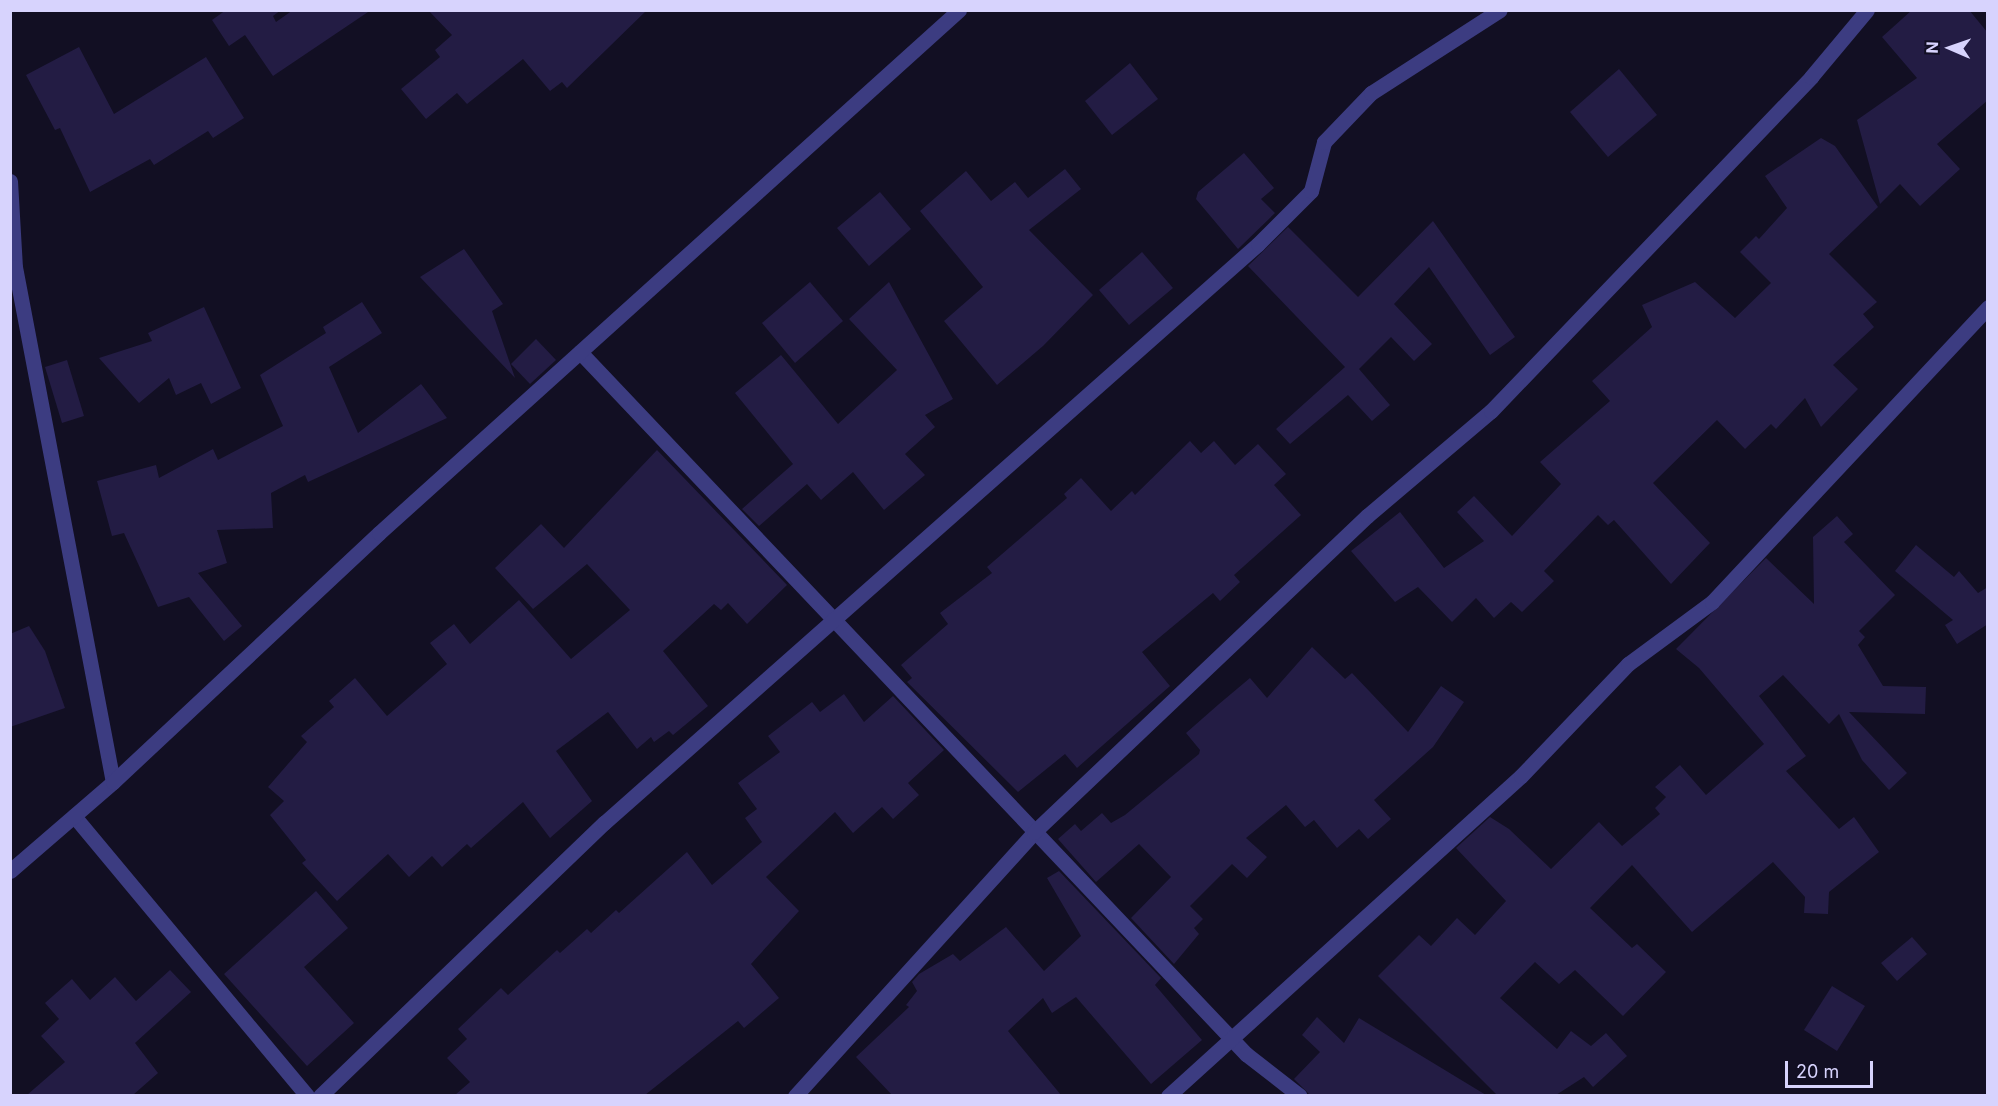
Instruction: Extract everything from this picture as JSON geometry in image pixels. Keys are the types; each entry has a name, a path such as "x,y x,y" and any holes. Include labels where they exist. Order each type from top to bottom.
{"street":[{"path":"10,871 114,782 379,533 959,10"},
{"path":"320,1095 604,823 834,618 1106,382 1258,244 1311,191 1324,142 1371,93 1500,10"},
{"path":"795,1095 1034,832 1367,516 1491,411 1811,77 1867,10"},
{"path":"10,181 15,267 114,782"},
{"path":"1168,1095 1233,1039 1521,776 1628,664 1712,602 1988,307"},
{"path":"580,352 681,462 834,618 1034,832 1137,934 1233,1039 1300,1095"},
{"path":"74,816 307,1095"}],"building":[{"path":"226,10 281,10 273,16 276,22 293,10 371,10 273,76 245,35 229,46 212,20"},
{"path":"428,10 647,10 567,88 562,82 550,91 523,59 467,104 457,93 426,119 401,89 440,57 435,50 452,35"},
{"path":"1912,10 1969,10 1988,33 1988,100 1937,144 1960,169 1920,206 1900,184 1880,204 1857,120 1917,78 1882,37"},
{"path":"79,47 114,114 206,57 244,118 213,138 208,131 154,165 150,159 90,192 60,128 55,130 26,75"},
{"path":"1130,63 1158,99 1112,135 1085,101"},
{"path":"1619,69 1657,115 1608,157 1570,112"},
{"path":"1821,138 1835,146 1878,207 1829,254 1877,302 1863,314 1874,327 1833,365 1858,389 1821,427 1805,398 1776,429 1771,424 1745,449 1717,420 1653,483 1710,543 1671,584 1614,520 1608,525 1598,515 1544,571 1554,581 1522,612 1511,602 1494,618 1476,598 1452,622 1418,587 1395,602 1351,551 1400,512 1444,568 1484,541 1457,512 1474,496 1512,536 1561,484 1540,462 1610,401 1592,381 1652,327 1642,305 1695,282 1735,318 1771,283 1740,252 1756,236 1759,239 1787,208 1765,176"},
{"path":"1244,153 1274,188 1261,199 1275,213 1238,249 1196,199 1198,192"},
{"path":"1065,169 1081,189 1029,230 1093,295 1043,346 997,385 944,321 983,287 920,211 966,171 991,201 1015,182 1028,198"},
{"path":"880,192 911,229 869,266 837,228"},
{"path":"1433,221 1515,337 1490,355 1429,267 1394,304 1432,344 1414,361 1391,337 1359,369 1390,405 1372,421 1348,395 1290,444 1276,429 1345,367 1248,266 1288,227 1358,297"},
{"path":"464,249 503,304 492,311 515,378 420,277"},
{"path":"1142,252 1173,288 1129,325 1099,290"},
{"path":"810,282 843,321 795,363 762,323"},
{"path":"889,282 953,399 925,415 935,427 905,454 925,475 884,510 853,472 821,500 807,484 759,526 742,509 793,464 735,393 781,355 838,424 897,370 849,319"},
{"path":"362,302 382,333 329,367 358,433 421,384 447,418 308,482 305,475 271,493 273,528 217,530 227,563 198,573 242,626 224,641 189,597 158,607 124,533 112,536 97,481 156,465 159,478 213,449 218,460 283,426 260,375 326,333 323,327"},
{"path":"204,307 241,388 211,404 201,383 176,395 169,378 139,403 99,358 152,341 148,333"},
{"path":"536,339 556,360 530,384 511,364"},
{"path":"67,360 84,416 62,423 45,367"},
{"path":"1190,441 1201,453 1214,441 1235,465 1258,444 1286,474 1274,485 1301,515 1234,575 1240,582 1220,601 1213,593 1142,652 1170,686 1077,768 1065,754 1018,792 907,682 912,678 901,665 948,624 940,613 992,573 987,567 1067,498 1064,494 1081,478 1111,511 1132,491 1135,495"},
{"path":"657,450 787,585 747,624 728,603 721,610 714,604 663,651 708,706 673,735 669,731 654,742 651,737 637,749 608,712 556,751 592,801 550,838 523,802 471,848 467,844 442,867 432,856 409,877 388,854 337,901 302,863 306,860 270,815 284,801 268,787 307,742 301,736 334,707 329,701 355,678 387,716 447,664 430,643 454,624 470,644 519,600 571,659 630,610 587,564 533,609 495,568 541,524 564,548"},
{"path":"1837,516 1853,534 1844,542 1895,595 1859,631 1865,637 1858,645 1883,686 1926,687 1925,714 1849,712 1907,773 1889,790 1862,760 1839,714 1829,724 1783,675 1759,696 1806,756 1786,771 1839,829 1854,817 1879,852 1829,892 1828,914 1804,913 1805,897 1773,862 1692,932 1632,865 1590,908 1632,948 1637,944 1666,972 1623,1016 1575,970 1559,984 1535,962 1500,998 1557,1049 1571,1031 1591,1046 1606,1033 1627,1056 1593,1087 1584,1077 1556,1095 1497,1095 1378,976 1419,935 1431,946 1457,918 1475,935 1506,901 1456,848 1490,817 1509,829 1551,869 1599,822 1622,846 1660,814 1655,808 1666,797 1655,787 1680,765 1706,795 1764,744 1699,668 1676,649 1766,558 1814,604 1813,537"},
{"path":"1916,545 1954,577 1959,571 1978,593 1988,587 1988,624 1957,644 1945,625 1953,620 1895,571"},
{"path":"29,626 45,651 65,708 10,727 10,634"},
{"path":"1312,647 1345,679 1352,673 1408,732 1441,686 1464,702 1433,747 1374,800 1391,819 1368,839 1359,829 1337,848 1314,820 1305,827 1286,805 1246,838 1267,857 1247,878 1232,864 1190,906 1203,919 1194,928 1199,934 1174,964 1131,918 1171,877 1139,844 1096,882 1058,839 1075,824 1081,831 1102,813 1111,823 1125,815 1199,754 1200,750 1186,733 1250,678 1267,698"},
{"path":"844,694 864,722 893,696 944,750 908,783 919,795 893,819 882,807 853,833 835,812 766,877 799,911 751,964 779,998 744,1028 738,1021 645,1095 455,1095 470,1082 447,1058 467,1039 458,1029 501,988 508,995 557,950 560,953 587,929 591,933 616,910 619,913 687,852 712,885 762,842 745,818 757,809 738,783 780,752 768,736 812,702 820,712"},
{"path":"1059,871 1161,978 1155,985 1202,1040 1151,1084 1076,997 1052,1013 1043,998 1008,1031 1061,1095 892,1095 856,1057 909,1007 906,1005 917,991 912,982 919,974 953,954 960,961 1006,927 1044,971 1081,936 1047,878"},
{"path":"316,891 348,928 304,967 354,1023 307,1066 224,974"},
{"path":"1912,937 1927,954 1897,981 1881,963"},
{"path":"170,970 191,992 135,1043 158,1073 133,1095 27,1095 65,1062 41,1036 59,1019 45,1003 72,979 90,1000 115,977 136,1001"},
{"path":"1832,986 1865,1006 1837,1051 1804,1030"},
{"path":"1317,1017 1344,1043 1359,1018 1486,1095 1310,1095 1294,1079 1320,1052 1302,1035"}]}
